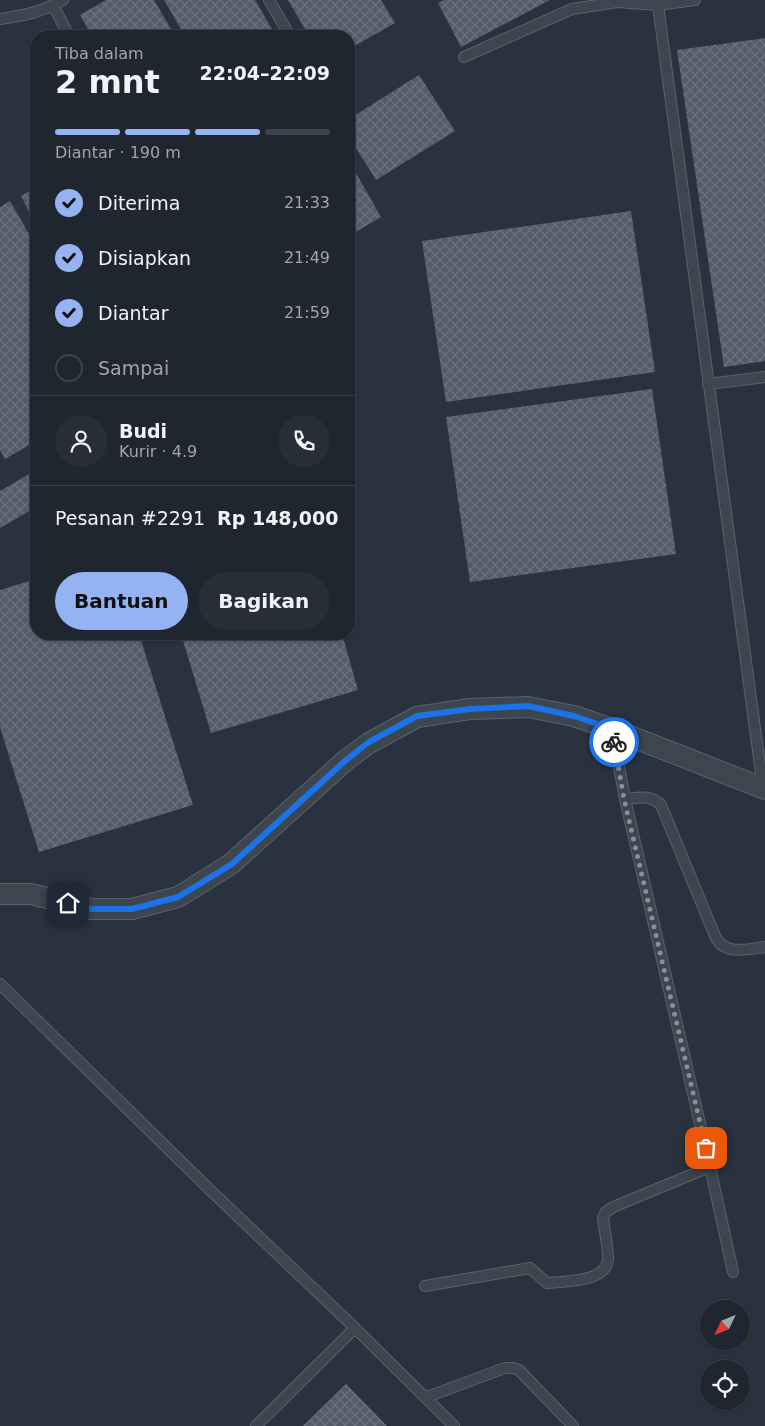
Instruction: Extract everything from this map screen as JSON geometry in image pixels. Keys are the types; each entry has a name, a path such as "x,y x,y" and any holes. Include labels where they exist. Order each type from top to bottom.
{"street":[{"path":"0,894 31,894 91,909 132,909 178,897 232,864 346,760 369,742 417,716 470,709 528,706 574,716 612,729 764,788"}],"lane":[{"path":"0,19 30,15 63,0"},
{"path":"269,0 286,30"},
{"path":"464,58 572,9 617,2 658,5 695,0"},
{"path":"658,5 764,788"},
{"path":"52,6 66,30"},
{"path":"708,384 765,377"},
{"path":"612,729 624,799 733,1272"},
{"path":"624,799 648,797 656,800 660,805 715,936 721,945 730,950 765,947"},
{"path":"0,984 454,1426"},
{"path":"425,1286 530,1268 547,1283 589,1278 598,1275 604,1270 608,1261 603,1218 606,1212 612,1207 710,1167"},
{"path":"256,1426 355,1328"},
{"path":"426,1397 505,1368 513,1368 519,1370 573,1426"}],"building":[{"path":"106,0 154,0 172,30 89,30 80,15"},
{"path":"164,0 255,0 272,30 182,30"},
{"path":"288,0 381,0 395,23 355,46 355,30 306,30"},
{"path":"444,0 550,0 461,47 438,3"},
{"path":"765,38 765,361 724,367 677,50"},
{"path":"419,75 455,131 376,180 355,147 355,115"},
{"path":"355,172 381,217 355,232"},
{"path":"30,191 30,213 21,196"},
{"path":"10,201 30,236 30,444 5,459 0,450 0,207"},
{"path":"631,211 655,372 446,402 422,241"},
{"path":"652,389 676,554 470,582 446,417"},
{"path":"30,474 30,510 0,528 0,491"},
{"path":"30,581 30,640 141,640 193,805 39,852 0,727 0,590"},
{"path":"183,640 344,640 358,690 211,733"},
{"path":"346,1384 387,1426 303,1426"}],"way so far":[{"path":"614,742 624,799 706,1148"}],"route":[{"path":"68,903 91,909 132,909 178,897 232,864 346,760 369,742 417,716 470,709 528,706 574,716 612,729 614,742"}]}
